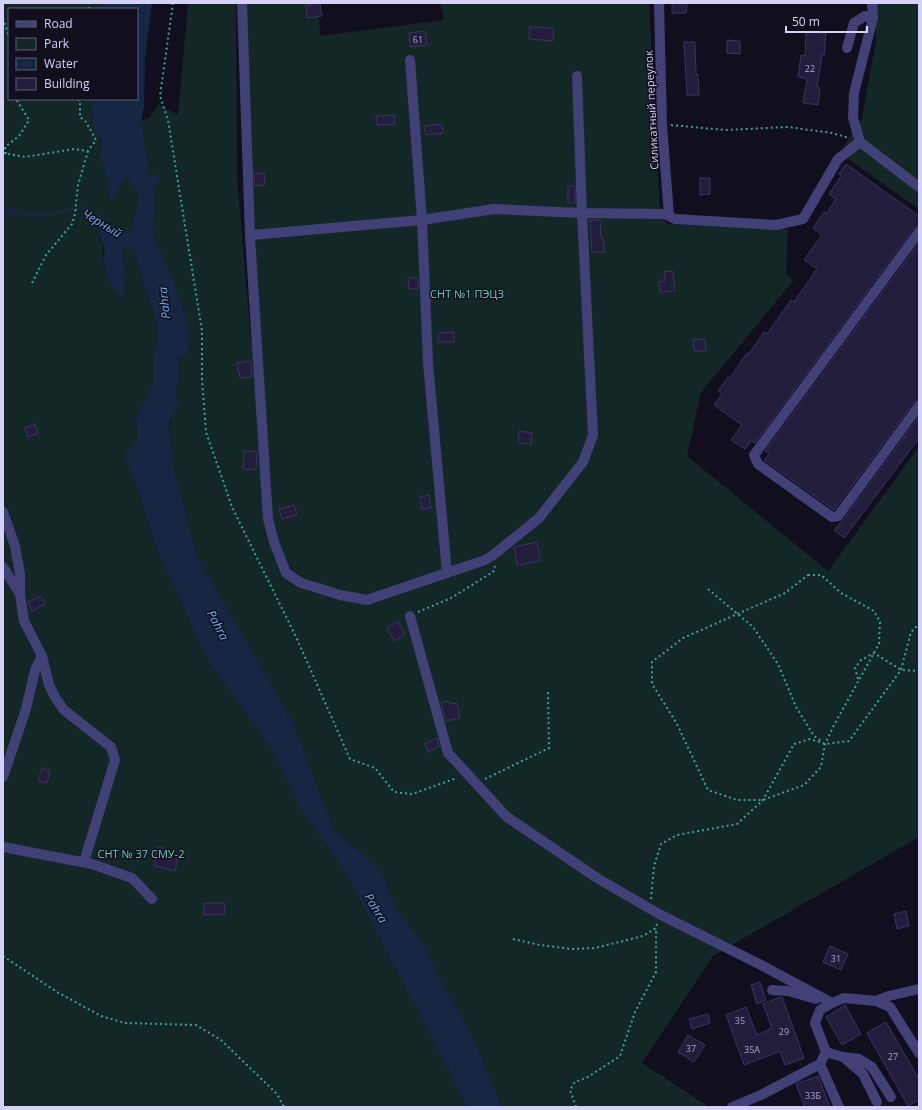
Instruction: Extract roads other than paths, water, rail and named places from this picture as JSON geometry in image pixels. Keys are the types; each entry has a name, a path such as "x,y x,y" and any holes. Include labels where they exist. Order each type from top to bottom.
{"street":[{"path":"242,3 250,235 268,519 274,542 286,573 301,583 340,595 367,600 485,560 539,518 583,462 594,436 582,213 577,76"},
{"name":"Силикатный переулок","path":"659,3 662,125 669,215"},
{"path":"872,3 873,18 854,93 853,118 860,142 919,187"},
{"path":"847,48 854,23 865,16 873,18"},
{"path":"410,60 422,220 428,363 447,573"},
{"path":"250,235 422,220 494,209 669,215 675,219 776,225 803,219 838,160 860,142"},
{"path":"919,232 754,456 758,464 832,516 838,516 919,406"},
{"path":"3,512 15,546 20,574 20,594 24,621 42,656 49,685 64,710 111,747 115,760 84,862"},
{"path":"3,567 20,594"},
{"path":"410,616 448,753 507,817 597,878 655,911 832,1002"},
{"path":"3,777 26,709 35,670 42,656"},
{"path":"3,848 92,864 132,878 152,899"},
{"path":"876,1001 889,996 919,989"},
{"path":"772,990 788,991 832,1002"},
{"path":"732,1107 761,1095 820,1064 826,1052 815,1023 820,1010 832,1002 844,998 876,1001 890,1007 919,1053"},
{"path":"826,1052 859,1059 872,1067 891,1097"},
{"path":"844,1057 863,1074 877,1102"},
{"path":"820,1064 839,1107"}],"water":[{"name":"Pahra","path":"103,3 152,3 145,57 144,106 141,121 150,175 158,175 160,179 153,186 153,190 156,194 153,234 179,295 189,328 186,355 178,358 179,376 175,394 178,403 182,404 180,408 176,409 170,421 169,431 173,449 173,466 197,556 294,724 334,830 360,852 383,875 398,911 425,945 446,989 477,1046 502,1107 467,1107 344,870 299,807 269,745 208,661 158,553 136,485 126,462 127,450 138,443 138,429 135,421 154,380 154,354 158,337 158,328 134,251 128,247 122,251 125,275 124,298 112,287 106,272 103,244 98,233 100,223 104,218 119,229 127,231 131,230 138,203 137,190 128,177 122,182 114,198 109,197 107,176 100,155 102,140 94,135 91,100 138,100 138,8 102,8"}],"waterway":[{"name":"Черный","path":"3,208 21,213 40,215 80,208 90,212 104,222"}],"park label":[{"name":"СНТ №1 ПЭЦЗ","path":"467,293"},
{"name":"СНТ № 37 СМУ-2","path":"141,853"}]}
